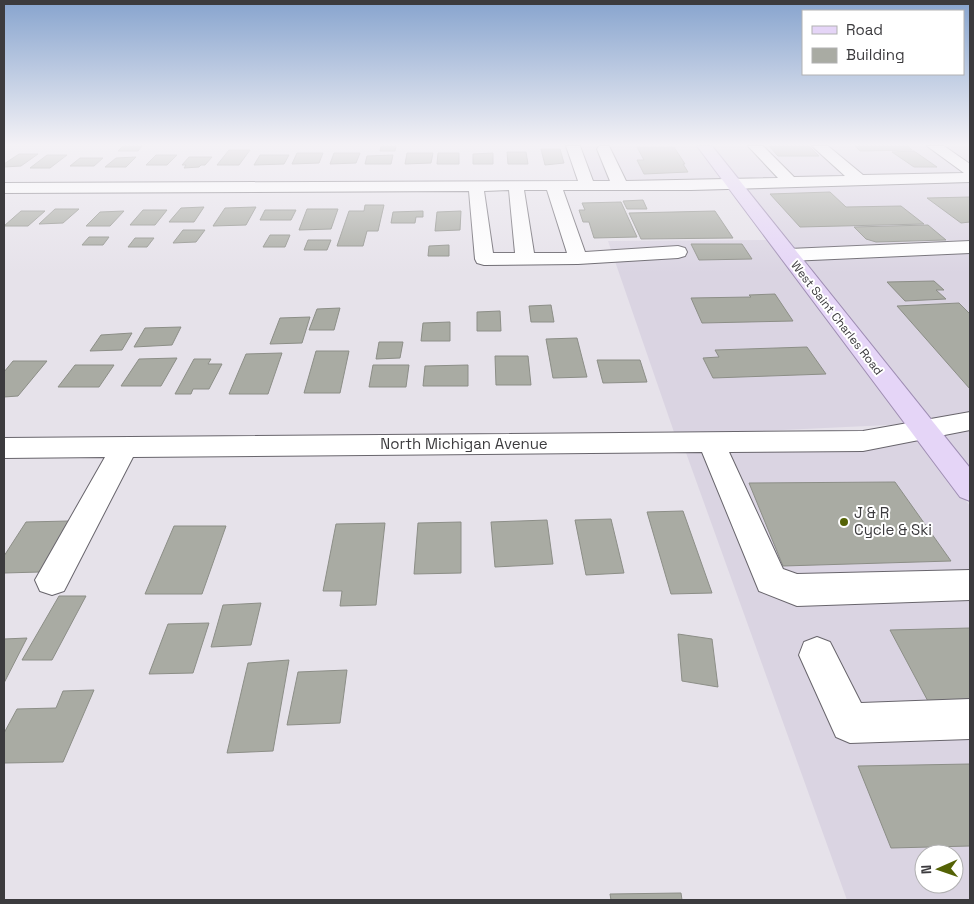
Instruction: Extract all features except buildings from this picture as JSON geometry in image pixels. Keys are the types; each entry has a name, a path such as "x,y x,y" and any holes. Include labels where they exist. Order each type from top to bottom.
{"main road":[{"name":"West Saint Charles Road","path":"736,188 970,489"}],"street":[{"path":"476,188 484,259 578,258 678,252"},
{"path":"516,188 525,259"},
{"path":"553,188 578,258"},
{"path":"789,255 970,247"},
{"name":"North Michigan Avenue","path":"4,448 863,441 970,421"},
{"path":"711,442 771,580 796,590 970,585"},
{"path":"52,580 125,447"},
{"path":"817,655 850,723 970,719"}],"shaded area":[{"path":"743,188 970,188 970,476"},
{"path":"770,240 909,424 675,435 608,241"},
{"path":"919,439 970,506 970,900 847,900 685,450"}],"place":[{"name":"J & R Cycle & Ski","path":"844,522"}]}
